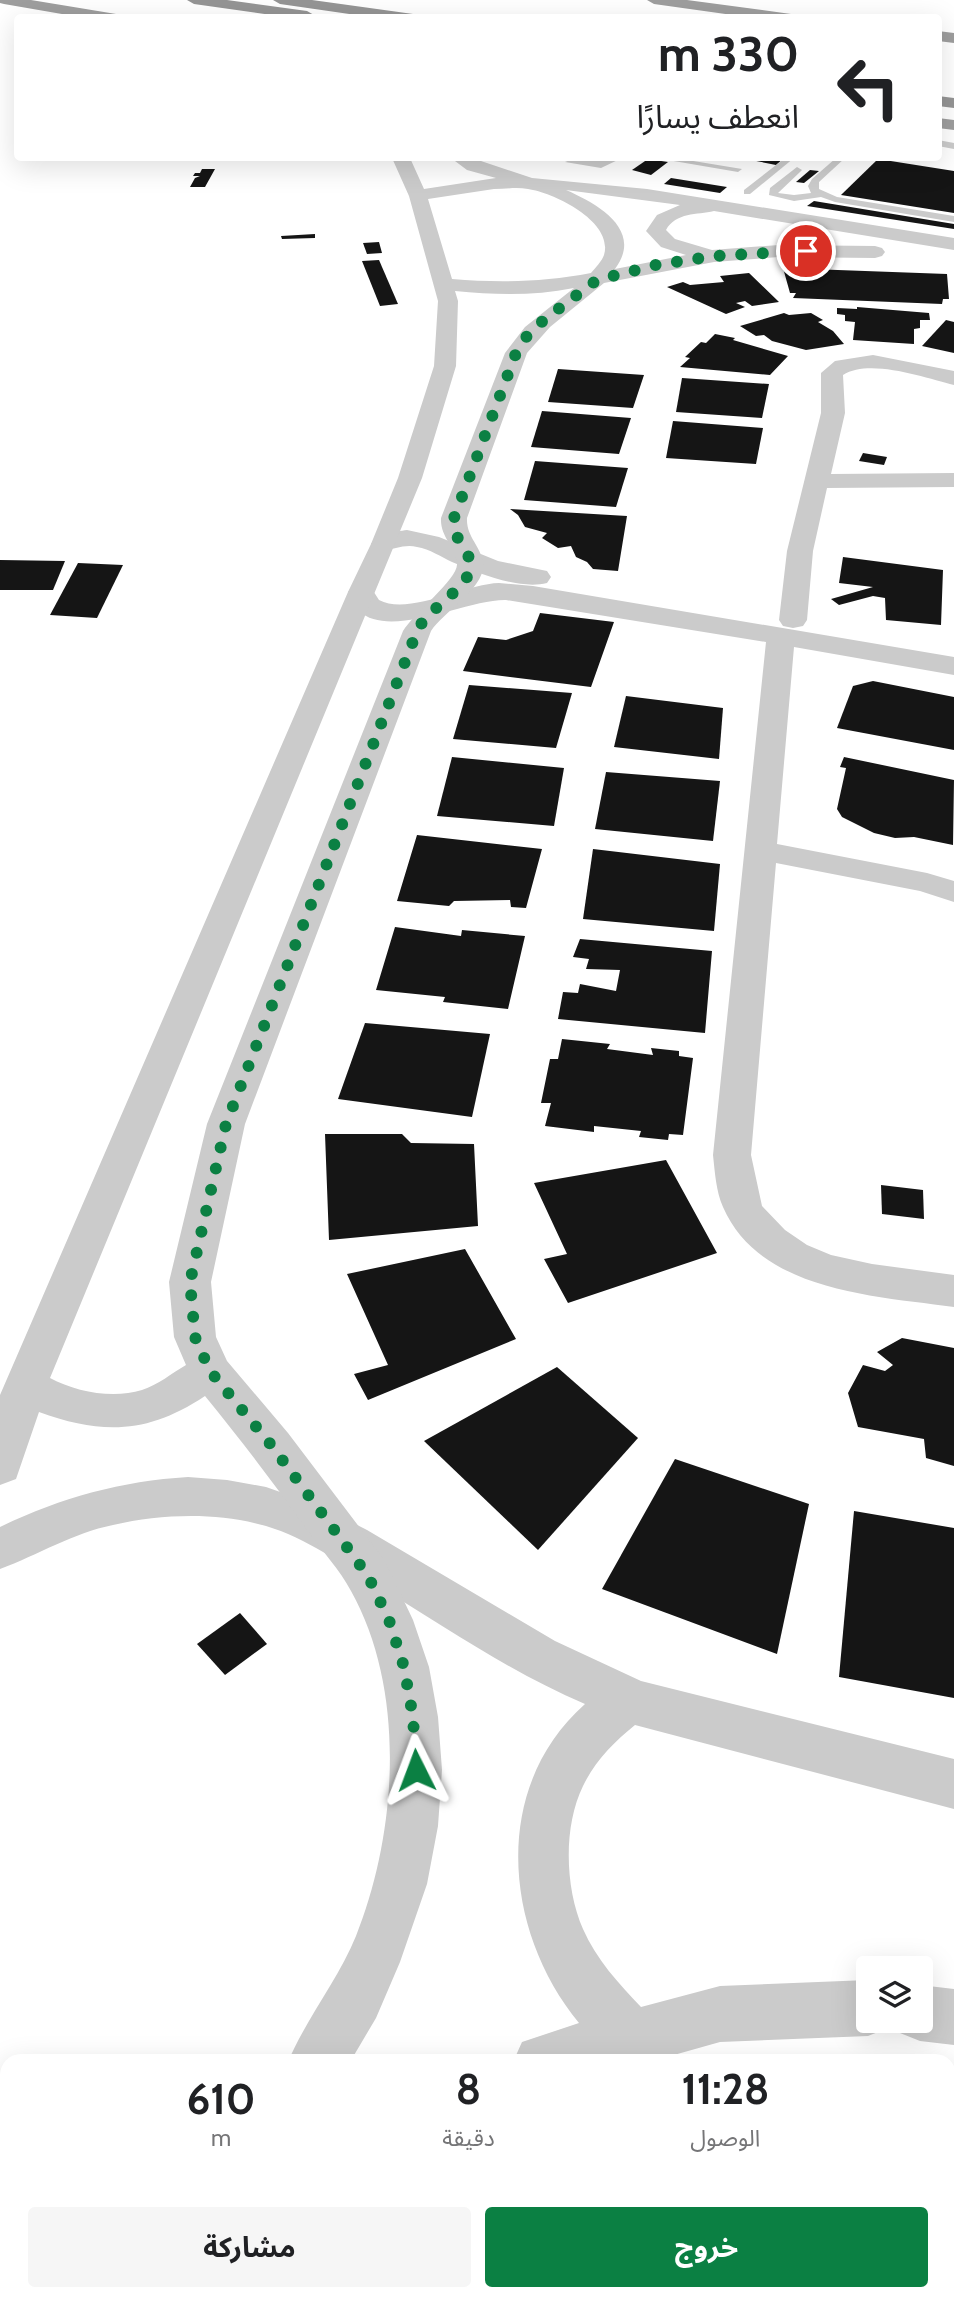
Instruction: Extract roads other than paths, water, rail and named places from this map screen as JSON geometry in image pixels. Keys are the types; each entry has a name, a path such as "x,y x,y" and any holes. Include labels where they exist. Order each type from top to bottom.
{"highway":[{"path":"4,0 91,14"},
{"path":"194,0 297,14"},
{"path":"280,0 383,14"},
{"path":"654,0 761,14"}],"street":[{"path":"431,170 608,188 954,244"},
{"path":"431,170 456,187 521,181 579,201 609,225 614,234 614,252 597,280 525,313 487,308"},
{"path":"0,1466 25,1384 410,478 445,366 457,315 450,310 444,284 431,170"},
{"path":"714,256 680,249 660,237 656,230 664,218 674,213 720,206"},
{"path":"444,284 522,289 597,280 656,265 714,256 833,250 954,260"},
{"path":"322,2054 356,1997 381,1942 400,1884 412,1826 416,1770 413,1717 404,1667 389,1620 368,1576 272,1446 210,1371 195,1337 190,1282 226,1124 417,631 436,606 466,579 469,560 454,535 454,518 516,353 527,336 525,313"},
{"path":"954,378 875,363 847,364 835,370 832,377 833,413 819,481 808,513 787,628 760,850 732,1155 737,1191 750,1220 778,1247 815,1266 954,1291"},
{"path":"819,481 954,480"},
{"path":"384,544 398,538 417,538 469,560 521,574 787,628 954,666"},
{"path":"361,592 368,604 388,612 414,613 481,593 515,592 954,648"},
{"path":"760,850 927,883 954,892"},
{"path":"25,1384 47,1398 72,1406 100,1410 129,1409 158,1403 210,1371"},
{"path":"0,1549 44,1526 87,1510 132,1500 177,1496 221,1499 263,1507 304,1520 342,1539 532,1655 629,1700 954,1784"},
{"path":"629,1700 600,1722 577,1748 559,1780 548,1815 543,1853 545,1892 556,1931 570,1960 600,2006 631,2037"},
{"path":"570,2054 720,2014 856,2008"},
{"path":"933,2015 954,2017"}],"lane":[{"path":"569,162 601,165 611,161"},
{"path":"681,161 738,169"},
{"path":"747,192 786,161"},
{"path":"838,161 815,181 813,186 820,194 835,200 954,219"},
{"path":"797,170 774,190 774,195 794,198 820,194"}]}
